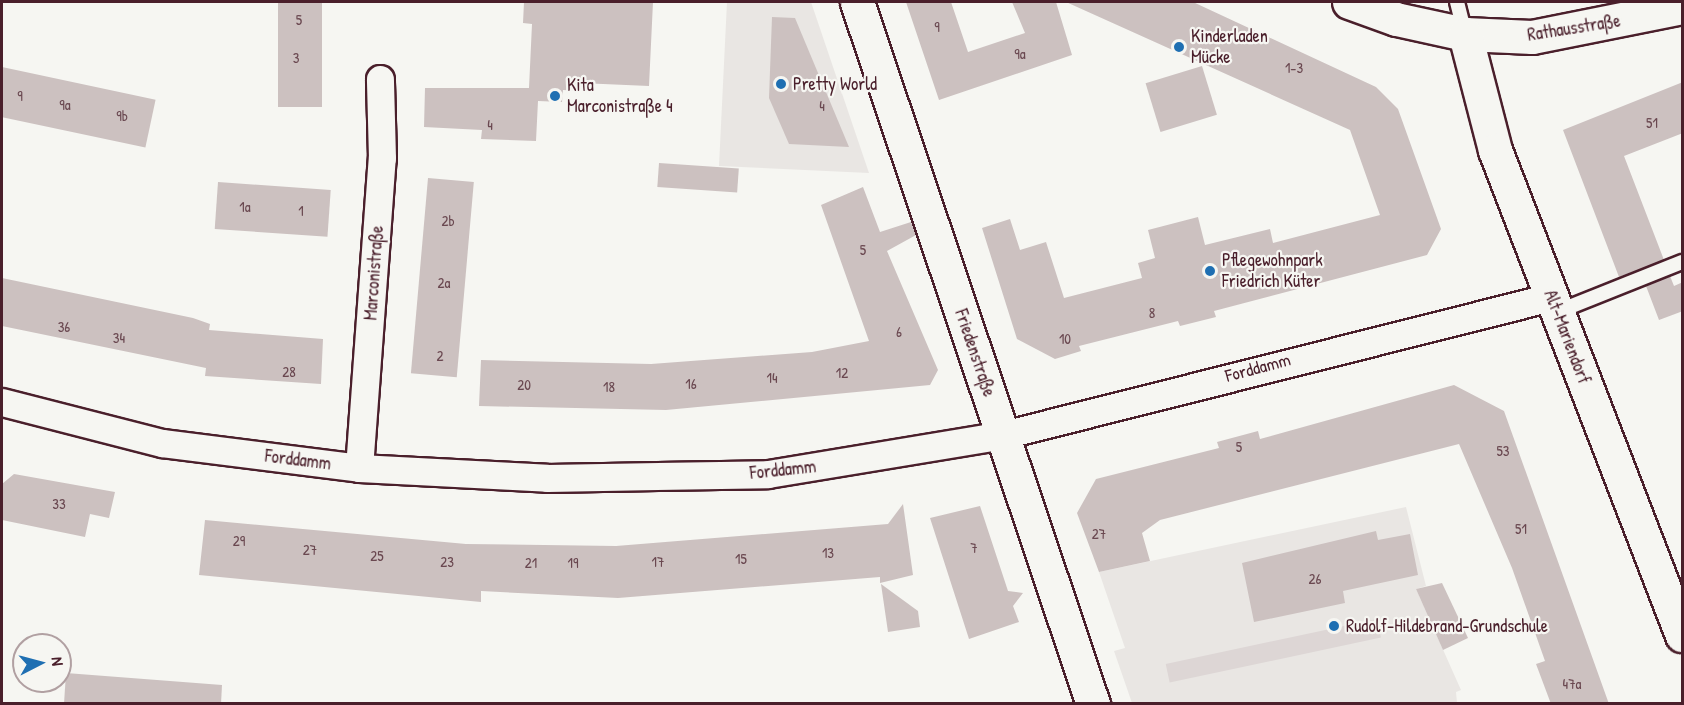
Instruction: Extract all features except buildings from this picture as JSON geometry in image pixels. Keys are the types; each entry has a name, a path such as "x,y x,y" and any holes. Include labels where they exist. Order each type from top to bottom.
{"main road":[{"name":"Friedenstraße","path":"856,2 1093,704"},
{"name":"Rathausstraße","path":"1349,2 1396,19 1465,34 1532,37 1683,7"},
{"name":"Alt-Mariendorf","path":"1465,34 1495,150 1682,634"}],"street":[{"name":"Marconistraße","path":"359,468 382,158 380,79"},
{"name":"Forddamm","path":"2,402 162,443 359,468 547,478 768,474 1003,435 1554,304"}],"lane":[{"path":"1457,2 1465,34"},
{"path":"1554,304 1683,261"}],"shaded area":[{"name":"Pretty World","path":"727,2 811,2 869,173 719,166"},
{"path":"1406,507 1426,586 1416,589 1461,690 1456,692 1457,703 1132,703 1114,651 1125,648 1099,572"},
{"path":"1377,619 1381,638 1170,682 1166,664"}],"place":[{"name":"Kinderladen Mücke","path":"1179,47"},
{"name":"Pretty World","path":"781,84"},
{"name":"Kita Marconistraße 4","path":"555,96"},
{"name":"Pflegewohnpark Friedrich Küter","path":"1210,271"},
{"name":"Rudolf-Hildebrand-Grundschule","path":"1334,626"}]}
